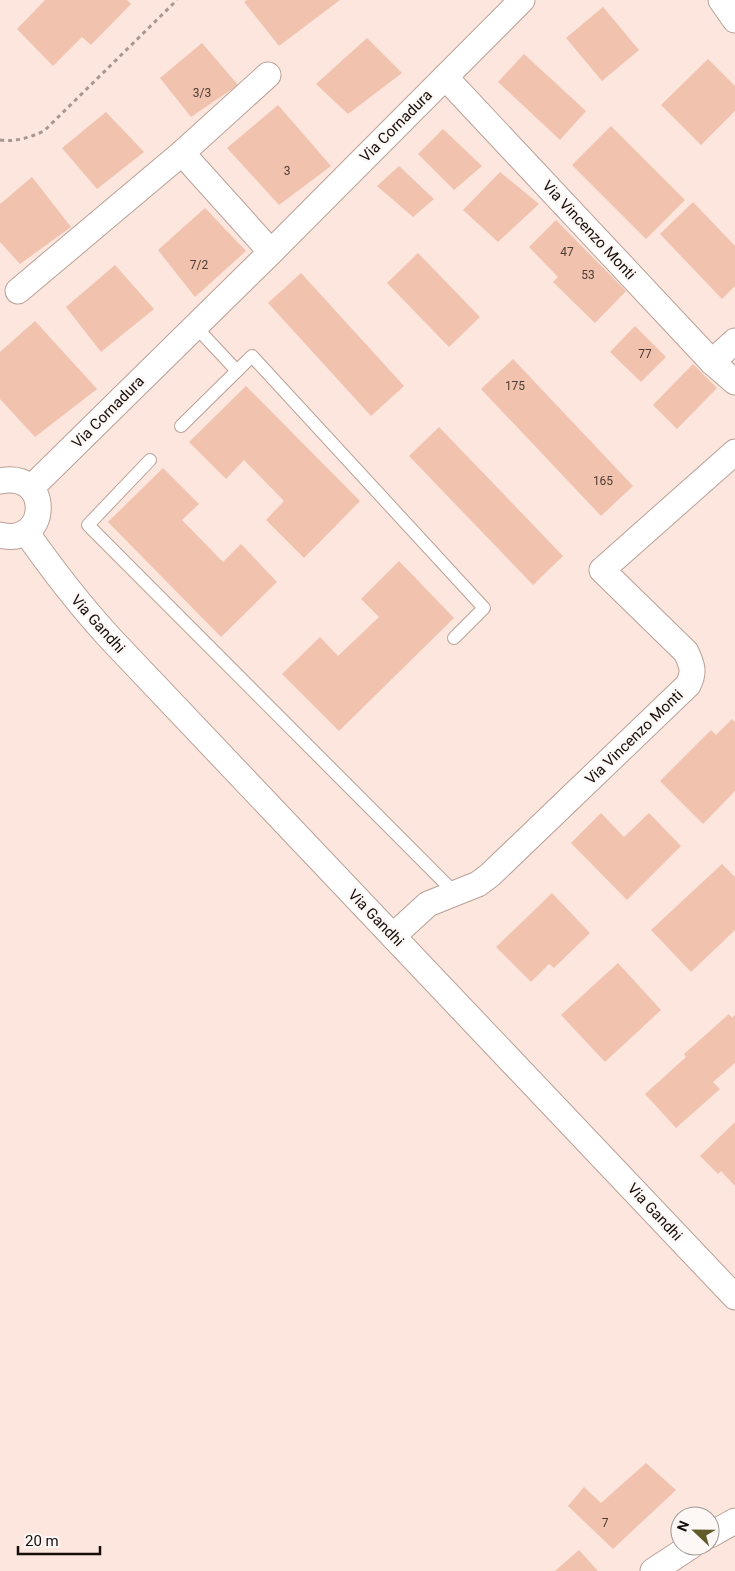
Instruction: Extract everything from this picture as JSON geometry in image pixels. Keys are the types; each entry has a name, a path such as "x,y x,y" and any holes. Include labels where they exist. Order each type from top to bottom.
{"street":[{"name":"Via Cornadura","path":"31,488 271,252 522,0"},
{"path":"720,0 735,20"},
{"path":"18,292 182,153 268,75"},
{"name":"Via Vincenzo Monti","path":"445,77 712,362 735,382"},
{"path":"182,153 271,252"},
{"path":"712,362 735,340"},
{"name":"Via Vincenzo Monti","path":"393,936 428,904 478,884 490,876 688,685 692,677 693,666 686,652 602,570 735,452"},
{"path":"0,481 12,479 22,482 31,488 37,497 39,506 38,516 26,532 18,536 8,537 0,535"},
{"name":"Via Gandhi","path":"26,532 53,571 98,625 735,1297"},
{"path":"720,1529 735,1521"},
{"path":"653,1571 676,1556"}],"lane":[{"path":"195,326 237,371"},
{"path":"182,426 252,356 484,608 454,638"},
{"path":"150,460 88,525 455,893"}],"path":[{"path":"0,140 14,142 44,131 177,0"}],"building":[{"path":"45,0 127,0 131,4 91,45 82,37 53,66 17,29"},
{"path":"247,0 340,0 279,46 244,2"},
{"path":"603,7 639,50 602,81 566,38"},
{"path":"367,38 402,73 348,114 316,84"},
{"path":"202,43 238,85 191,117 160,78"},
{"path":"524,54 586,111 560,140 498,82"},
{"path":"708,59 735,86 735,111 701,145 661,105"},
{"path":"278,105 331,166 279,205 227,148"},
{"path":"106,112 144,152 97,189 62,148"},
{"path":"611,126 685,200 646,239 572,165"},
{"path":"443,129 482,166 454,190 418,154"},
{"path":"399,166 434,199 413,217 377,186"},
{"path":"500,172 539,204 498,242 463,210"},
{"path":"32,177 71,227 20,264 0,242 0,204"},
{"path":"693,202 735,246 735,286 722,299 660,234"},
{"path":"205,208 246,251 195,297 158,250"},
{"path":"556,220 626,291 595,323 553,282 558,277 529,247"},
{"path":"418,253 480,317 449,347 387,283"},
{"path":"115,265 154,309 101,352 66,307"},
{"path":"301,273 404,386 371,416 268,303"},
{"path":"35,321 97,389 35,437 0,399 0,352"},
{"path":"635,326 666,357 641,382 610,352"},
{"path":"513,359 633,486 601,516 481,389"},
{"path":"693,364 717,388 677,429 653,405"},
{"path":"246,386 360,501 304,558 266,520 284,501 244,460 226,479 189,442"},
{"path":"439,427 563,556 533,585 409,456"},
{"path":"163,468 199,504 182,520 223,562 241,544 277,582 221,637 108,522"},
{"path":"399,561 454,618 339,731 282,674 320,637 338,656 379,617 361,599"},
{"path":"732,719 735,722 735,791 703,824 660,781 711,730 716,735"},
{"path":"601,813 624,837 649,813 681,846 627,900 571,843"},
{"path":"722,864 735,877 735,930 691,972 651,930"},
{"path":"552,893 590,933 554,968 549,964 531,982 496,947"},
{"path":"618,963 661,1010 605,1062 561,1015"},
{"path":"729,1014 732,1018 735,1015 735,1063 713,1082 720,1089 676,1128 645,1094 686,1057 684,1054"},
{"path":"735,1122 735,1186 721,1171 718,1174 700,1156"},
{"path":"646,1463 676,1490 613,1549 568,1506 584,1487 601,1503"},
{"path":"579,1550 598,1571 555,1571"}]}
